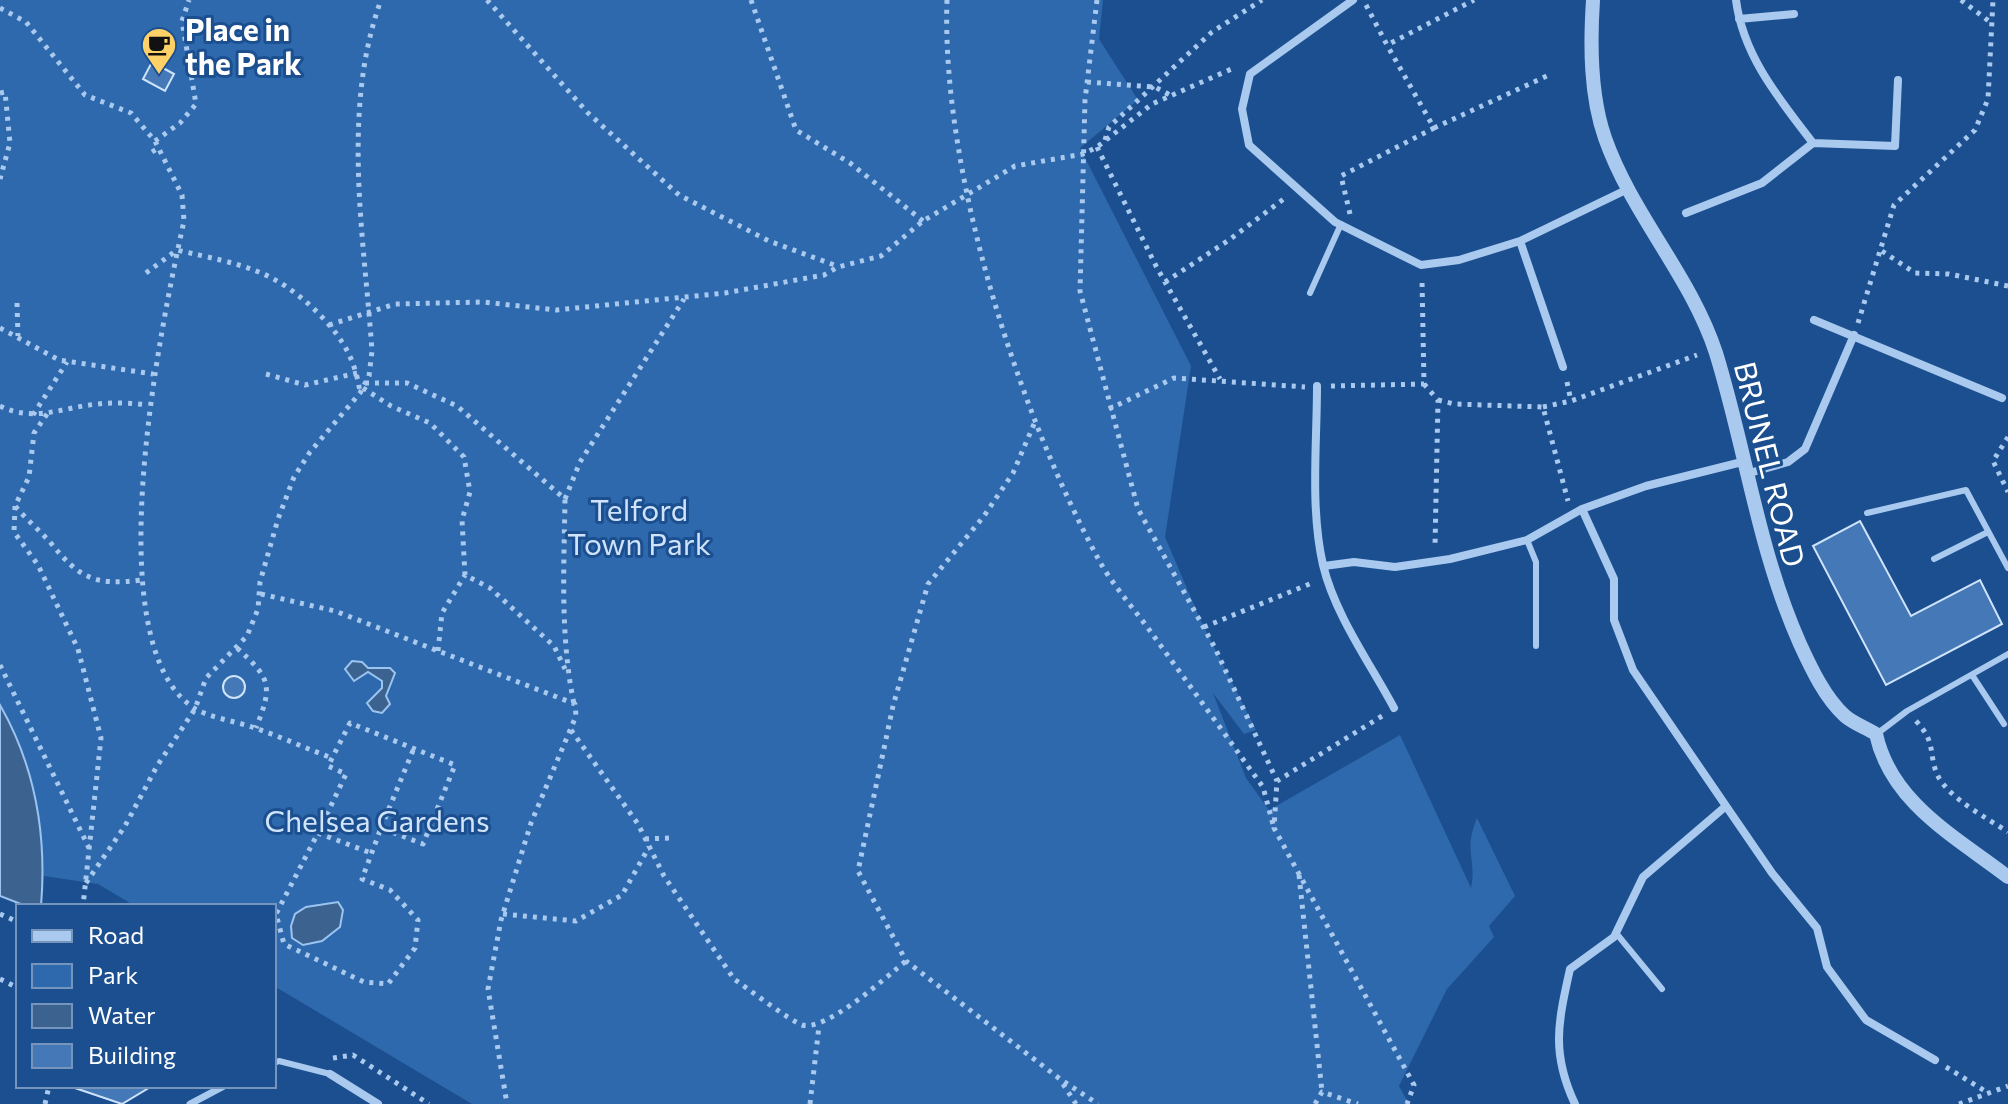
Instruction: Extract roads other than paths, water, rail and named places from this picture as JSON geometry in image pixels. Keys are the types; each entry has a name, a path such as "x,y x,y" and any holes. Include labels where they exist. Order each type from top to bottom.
{"street":[{"path":"1353,0 1250,74 1242,109 1249,145 1344,226 1421,265 1459,260 1520,241 1628,189"},
{"name":"BRUNEL ROAD","path":"1593,0 1590,44 1594,89 1604,137 1628,189 1692,296 1714,348 1778,596 1807,659 1845,716 1876,734"},
{"path":"1736,0 1747,43 1772,90 1813,143"},
{"path":"1739,19 1794,14"},
{"path":"1686,213 1762,183 1813,143 1895,146 1898,80"},
{"path":"1520,241 1563,367"},
{"path":"1814,320 2002,398"},
{"path":"1324,566 1354,562 1395,567 1435,561 1527,540 1582,509 1646,486 1788,462 1805,449 1854,335"},
{"path":"1317,386 1317,531 1324,566 1394,708"},
{"path":"1582,509 1614,579 1614,620 1633,670 1772,873 1817,928 1827,967 1866,1020 1935,1060"},
{"path":"1876,734 1882,759 1900,790 1920,810 2008,877"},
{"path":"1575,1104 1560,1071 1560,1016 1570,969 1616,933 1643,877 1726,806"},
{"path":"330,1074 378,1104"},
{"path":"190,1104 220,1088"}],"lane":[{"path":"1310,293 1344,226"},
{"path":"1867,513 1966,490 2008,568"},
{"path":"1934,559 1988,532"},
{"path":"1527,540 1536,562 1536,646"},
{"path":"1876,734 1907,711 2008,654"},
{"path":"1972,675 2004,724"},
{"path":"1616,933 1662,989"},
{"path":"277,1062 330,1074"}],"water":[{"path":"352,661 362,662 368,668 390,668 395,673 386,696 390,704 382,713 373,711 367,703 382,688 382,681 368,672 354,681 345,669"},
{"path":"0,705 30,777 40,827 42,879 41,904 21,904 0,896"},
{"path":"338,902 343,910 340,927 322,941 303,945 292,938 291,926 295,914 306,907"}],"place":[{"name":"Place in the Park","path":"159,76"}],"park label":[{"name":"Telford Town Park","path":"639,525"},
{"name":"Chelsea Gardens","path":"377,819"}]}
